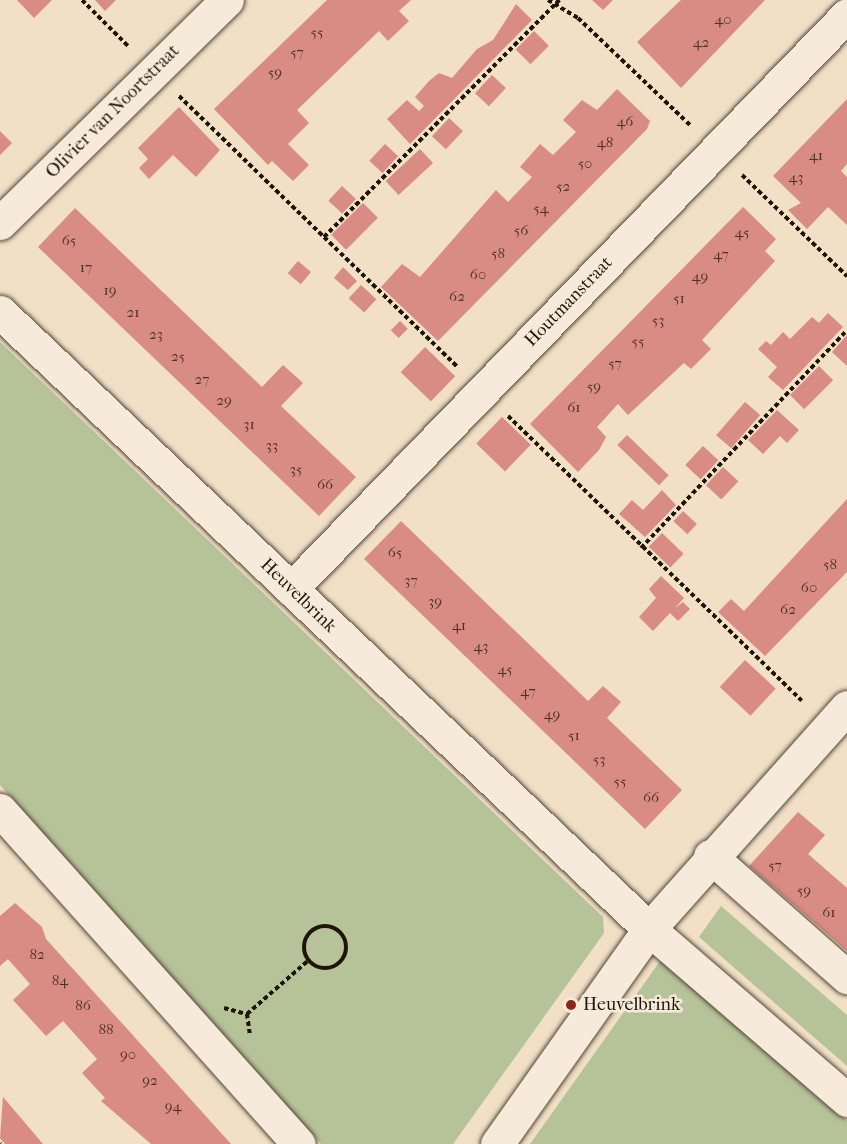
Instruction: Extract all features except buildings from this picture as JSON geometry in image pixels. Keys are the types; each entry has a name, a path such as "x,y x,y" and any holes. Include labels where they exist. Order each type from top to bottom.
{"street":[{"name":"Olivier van Noortstraat","path":"0,223 227,0"},
{"name":"Houtmanstraat","path":"291,589 847,15"},
{"name":"Heuvelbrink","path":"0,312 649,929 847,1100"},
{"path":"497,1144 649,929 710,856 838,717"},
{"path":"0,810 299,1144"},
{"path":"710,856 847,977"}],"path":[{"path":"82,0 641,548 838,717"},
{"path":"324,237 559,0"},
{"path":"641,548 847,330"},
{"path":"327,926 340,933 346,952 339,963 320,968 309,960 305,941 314,930 327,926"},
{"path":"247,1014 309,960"}],"green space":[{"path":"0,342 603,917 604,933 453,1144 321,1144 0,785"},
{"path":"721,906 847,1015 847,1066 699,937"},
{"path":"663,957 847,1121 847,1144 530,1144"}],"place":[{"name":"Heuvelbrink","path":"571,1005"}]}
